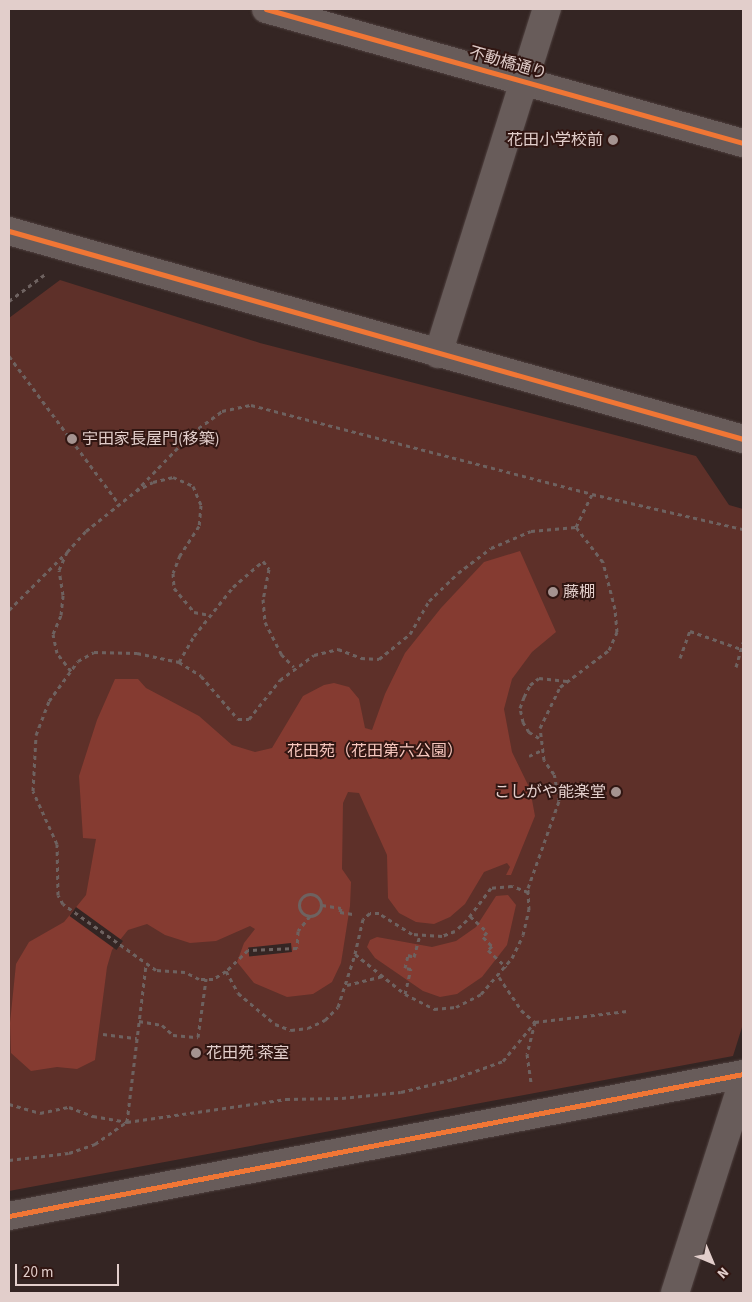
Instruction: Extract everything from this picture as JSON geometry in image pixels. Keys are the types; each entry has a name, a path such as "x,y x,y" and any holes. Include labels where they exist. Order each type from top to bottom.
{"street":[{"name":"不動橋通り","path":"266,9 743,143"},
{"path":"438,354 547,9"},
{"path":"9,230 438,354 743,439"},
{"path":"9,1216 743,1074"},
{"path":"675,1293 743,1081"}],"path":[{"path":"9,301 48,271"},
{"path":"9,356 119,504"},
{"path":"9,610 67,552 119,504 136,491 192,434 222,412 251,405 592,494 743,529"},
{"path":"136,491 173,477 193,486 201,505 199,526 180,555 173,573 174,588 182,602 194,612 210,615"},
{"path":"576,527 592,494"},
{"path":"308,915 298,931 297,948 248,950 226,972 206,979 185,972 156,970 73,911 58,895 57,844 33,791 36,735 42,718 71,671 78,661 94,652 137,653 179,662 201,676 238,719 249,720 294,667 314,655 338,649 361,658 379,659 410,634 429,601 458,573 491,548 531,531 576,527"},
{"path":"355,954 404,994 434,1009 456,1007 481,994 499,977 523,935 528,910 528,892 560,801 554,774 542,750 540,728 560,687 609,650 617,632 615,609 602,562 576,527"},
{"path":"67,552 59,570 63,595 61,615 53,634 57,652 71,671"},
{"path":"179,662 210,615 233,587 263,561 269,569 263,599 264,622 281,654 294,667"},
{"path":"680,658 690,631 741,649"},
{"path":"736,667 743,642"},
{"path":"540,738 529,732 523,722 520,708 524,697 530,686 539,678 567,681"},
{"path":"529,756 542,750"},
{"path":"226,972 238,994 275,1024 291,1030 308,1028 325,1020 338,1007 347,985 363,919 370,912 380,913 402,930 420,938 442,936 455,931 472,917 491,888 512,886 528,892"},
{"path":"322,905 314,915 308,915 298,904 305,895 316,896 322,905 353,914"},
{"path":"472,917 487,932 483,937 492,946 488,950 506,967"},
{"path":"404,994 411,970 405,968 408,955 414,957 420,938"},
{"path":"9,1160 69,1153 95,1144 127,1122 146,964"},
{"path":"347,985 383,976"},
{"path":"499,977 521,1010 535,1022"},
{"path":"139,1021 162,1025 173,1035 198,1037 206,979"},
{"path":"9,1104 40,1113 70,1107 93,1116 127,1122 286,1099 342,1098 401,1092 453,1080 503,1061 535,1022 627,1010"},
{"path":"532,1093 527,1054 535,1022"},
{"path":"103,1034 137,1038"}],"green space":[{"name":"花田苑（花田第六公園）","path":"60,280 260,343 696,456 729,505 743,509 743,1024 733,1056 9,1191 9,318"}],"shaded area":[{"path":"520,551 556,632 532,652 512,679 504,709 512,752 530,789 535,816 511,875 506,875 510,867 507,863 484,872 465,904 450,917 434,924 416,922 399,913 388,898 387,855 359,793 348,792 343,803 342,869 351,882 350,906 341,963 332,982 313,994 287,997 254,983 237,962 244,943 255,929 250,926 216,941 190,943 165,935 147,924 128,930 112,950 107,967 95,1060 77,1069 57,1067 31,1071 11,1053 10,1023 16,964 29,942 64,922 86,895 96,839 83,838 79,776 97,720 115,679 138,679 146,688 199,716 232,745 255,752 272,748 303,696 324,685 334,683 349,687 359,699 365,728 372,730 385,694 405,653 441,608 484,562"},
{"path":"508,895 516,905 507,945 482,977 457,994 440,997 423,991 375,958 367,947 370,940 377,937 432,947 456,941 476,927 496,896"}],"pier":[{"path":"76,907 123,941 116,950 70,916"},
{"path":"291,943 292,952 249,956 248,947"}],"cycle path":[{"path":"266,9 743,143"},
{"path":"9,231 743,439"},
{"path":"9,1216 743,1074"}],"place":[{"name":"花田小学校前","path":"613,140"},
{"name":"宇田家長屋門(移築)","path":"72,439"},
{"name":"藤棚","path":"553,592"},
{"name":"こしがや能楽堂","path":"616,792"},
{"name":"花田苑 茶室","path":"196,1053"}]}
